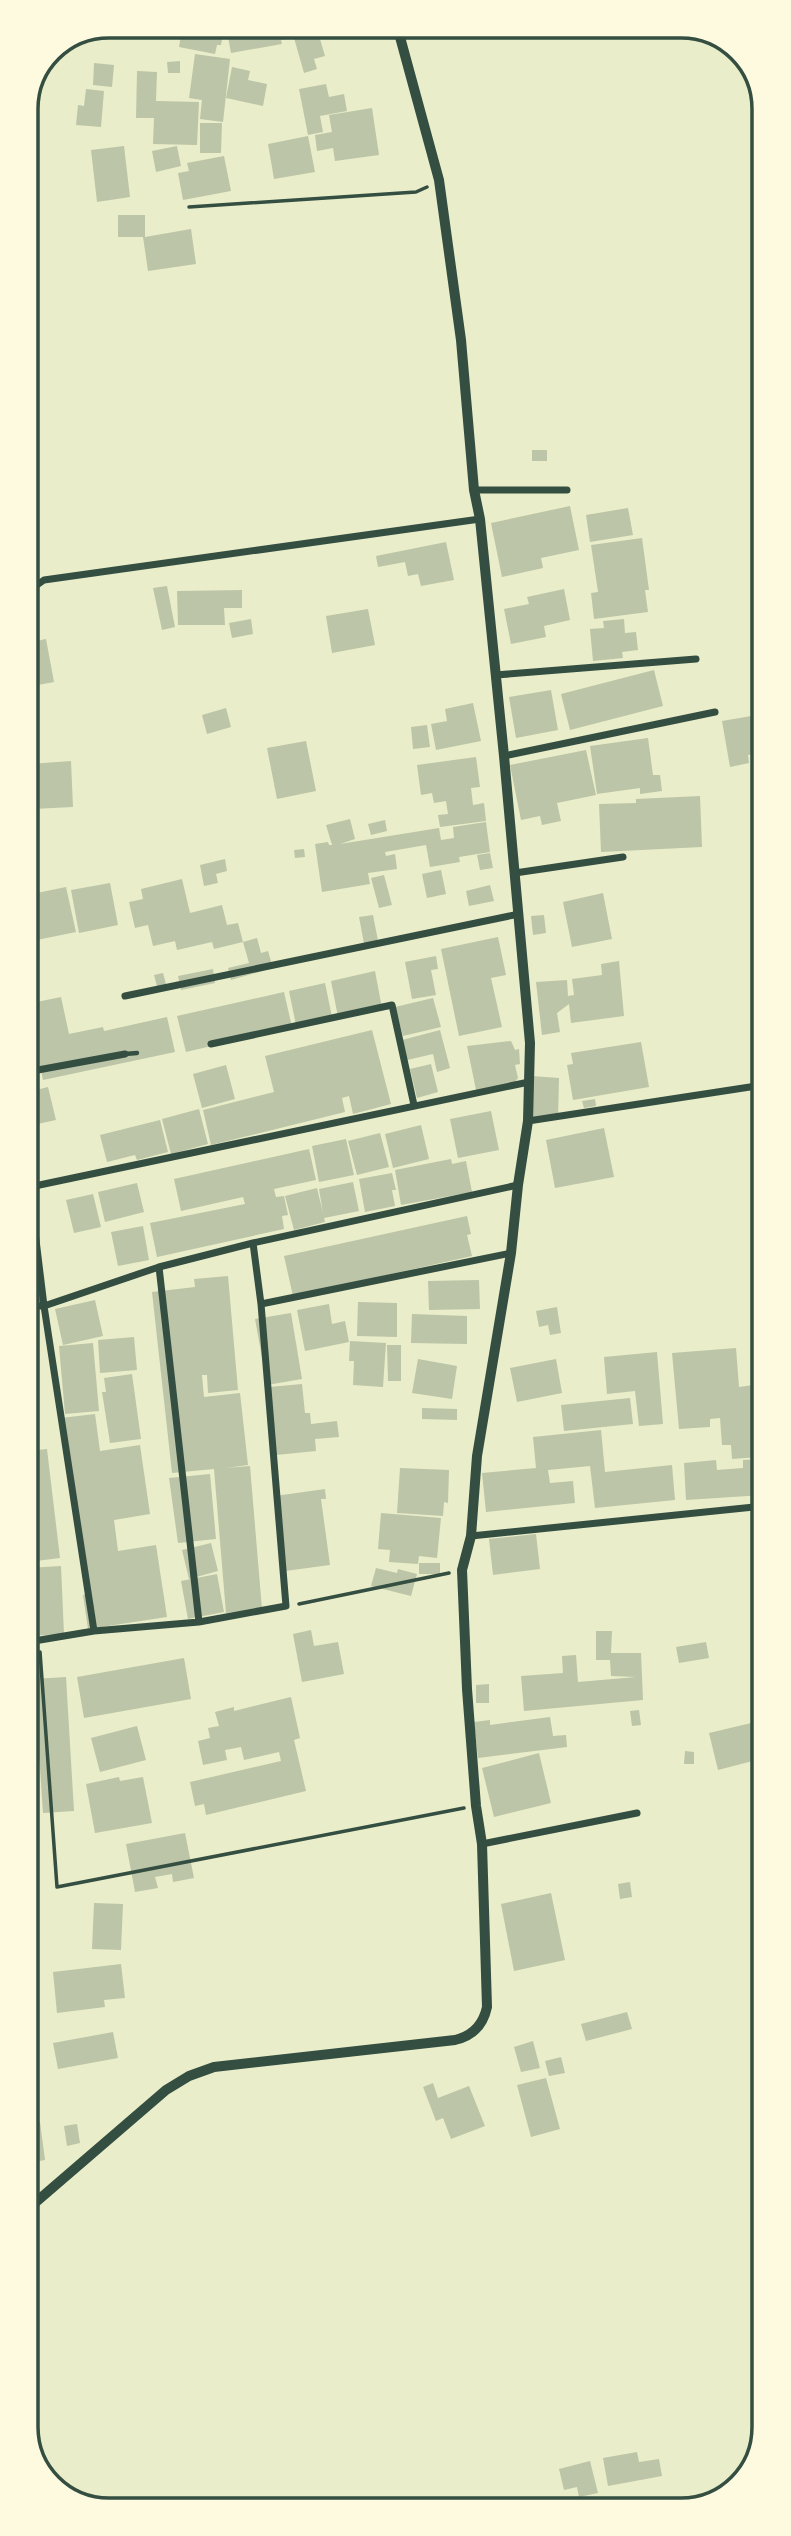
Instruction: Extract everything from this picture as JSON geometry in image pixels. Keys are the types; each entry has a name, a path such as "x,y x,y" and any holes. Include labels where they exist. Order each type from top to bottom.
{"street":[{"path":"38,2200 166,2090 189,2076 214,2067 454,2040 470,2035 481,2023 486,2007 482,1844 476,1806 467,1689 462,1570 471,1536 477,1456 511,1254 528,1121 530,1043 505,756 480,519 474,490 461,340 439,180 400,39"},
{"path":"474,490 567,490"},
{"path":"38,584 44,580 480,519"},
{"path":"496,675 696,659"},
{"path":"505,756 715,712"},
{"path":"515,873 623,857"},
{"path":"125,996 519,914"},
{"path":"211,1044 392,1005 414,1105"},
{"path":"38,1070 125,1054"},
{"path":"38,1185 529,1082"},
{"path":"528,1121 752,1087"},
{"path":"38,1306 159,1267 253,1243 518,1185"},
{"path":"39,1640 94,1631 199,1622 286,1606 261,1304 253,1243"},
{"path":"261,1304 511,1254"},
{"path":"38,1255 94,1631"},
{"path":"159,1267 199,1622"},
{"path":"471,1536 752,1507"},
{"path":"482,1844 637,1813"}],"lane":[{"path":"125,1054 137,1053"}],"path":[{"path":"189,207 416,192 439,180"},
{"path":"286,1606 462,1570"},
{"path":"39,1640 57,1887 476,1806"}],"building":[{"path":"180,38 222,38 215,54 179,47"},
{"path":"228,38 293,38 281,40 282,44 231,53"},
{"path":"294,38 320,38 325,56 314,59 317,69 304,73"},
{"path":"195,54 230,59 223,122 200,119 202,100 189,98"},
{"path":"180,61 180,73 168,73 167,62"},
{"path":"94,63 114,65 112,87 93,85"},
{"path":"232,67 250,71 248,80 267,84 263,106 226,98"},
{"path":"137,71 157,72 156,101 199,102 197,145 153,144 154,118 136,118"},
{"path":"326,84 329,97 344,94 347,111 320,116 323,132 308,135 299,89"},
{"path":"86,89 104,91 101,127 76,125 78,105 84,106"},
{"path":"372,108 379,155 335,161 333,148 317,151 315,135 332,132 329,115"},
{"path":"200,123 222,123 221,153 200,153"},
{"path":"308,136 315,172 274,179 268,144"},
{"path":"124,146 130,197 97,202 91,150"},
{"path":"177,146 181,166 156,172 152,151"},
{"path":"224,156 231,191 183,200 178,173 189,171 187,163"},
{"path":"118,215 145,215 145,237 191,229 196,264 148,271 143,237 118,237"},
{"path":"532,450 547,450 547,461 532,461"},
{"path":"570,506 579,550 541,558 543,568 502,577 491,523"},
{"path":"628,508 633,535 590,542 586,515"},
{"path":"642,538 649,590 645,590 648,612 594,619 591,593 598,592 591,545"},
{"path":"446,542 454,580 421,586 418,574 408,576 405,562 378,567 376,556"},
{"path":"167,586 175,627 162,630 153,588"},
{"path":"564,589 570,620 544,626 546,637 511,644 504,609 529,604 527,597"},
{"path":"242,590 242,608 224,608 225,625 178,625 177,591"},
{"path":"368,609 375,645 332,653 326,616"},
{"path":"251,619 253,634 232,638 229,623"},
{"path":"624,619 625,633 636,632 638,650 622,652 623,658 593,661 590,629 604,628 603,621"},
{"path":"46,639 54,682 38,685 38,641"},
{"path":"654,670 663,706 570,730 561,694"},
{"path":"551,690 558,730 516,738 509,697"},
{"path":"473,703 481,741 436,750 431,724 447,721 445,709"},
{"path":"226,708 231,727 207,734 202,715"},
{"path":"752,716 752,754 748,755 749,763 730,767 722,721"},
{"path":"427,725 430,747 413,749 411,727"},
{"path":"648,738 653,775 660,775 662,791 640,794 640,788 597,794 590,746"},
{"path":"306,741 316,791 277,799 267,748"},
{"path":"586,750 596,795 557,803 561,821 542,825 540,816 521,820 510,765"},
{"path":"476,757 480,787 471,788 473,805 484,803 486,821 440,827 438,815 448,814 446,801 434,803 432,793 421,795 417,765"},
{"path":"71,761 73,807 38,809 38,763"},
{"path":"700,796 702,847 601,852 599,804"},
{"path":"350,819 355,839 340,844 439,828 441,840 454,838 453,827 486,822 490,852 459,857 460,862 430,867 426,845 385,852 386,856 395,854 397,869 368,873 370,884 322,892 315,844 328,842 332,845 326,825"},
{"path":"385,820 387,831 371,835 368,824"},
{"path":"304,849 305,857 295,858 294,850"},
{"path":"490,853 493,868 480,870 477,855"},
{"path":"225,859 227,871 216,874 218,883 204,886 200,865"},
{"path":"441,870 446,894 427,898 422,874"},
{"path":"384,875 392,905 379,908 371,878"},
{"path":"182,879 190,913 222,905 227,925 238,923 243,942 214,949 212,942 177,950 175,941 153,946 148,925 135,928 129,902 143,899 141,889"},
{"path":"110,883 118,925 79,933 71,890"},
{"path":"490,885 494,901 469,906 466,891"},
{"path":"66,887 76,932 38,940 38,893"},
{"path":"603,893 612,939 572,947 563,902"},
{"path":"373,915 379,946 365,949 359,917"},
{"path":"544,915 546,933 533,935 531,916"},
{"path":"498,937 506,975 491,978 502,1027 459,1036 441,949"},
{"path":"257,938 261,953 268,951 273,968 231,980 228,968 249,963 243,942"},
{"path":"436,956 438,969 431,970 436,995 412,999 405,962"},
{"path":"619,961 624,1016 571,1023 569,1004 557,1013 560,1032 542,1035 536,982 567,980 568,996 574,995 572,979 602,975 601,964"},
{"path":"213,969 215,983 181,990 178,976"},
{"path":"375,971 382,1008 338,1017 331,981"},
{"path":"163,973 167,988 158,990 154,975"},
{"path":"325,983 332,1017 296,1025 289,991"},
{"path":"284,992 292,1027 186,1052 177,1016"},
{"path":"61,997 69,1034 103,1027 104,1031 167,1017 175,1052 43,1080 38,1056 38,1002"},
{"path":"433,998 441,1027 403,1036 395,1007"},
{"path":"372,1030 391,1104 353,1114 349,1096 342,1098 345,1112 211,1145 203,1110 274,1092 265,1056"},
{"path":"440,1030 450,1068 437,1072 433,1054 407,1060 402,1040"},
{"path":"511,1041 515,1050 519,1049 520,1064 515,1065 518,1078 514,1083 476,1090 467,1046"},
{"path":"641,1042 649,1087 573,1100 567,1065 573,1064 571,1053"},
{"path":"431,1064 438,1092 417,1098 410,1069"},
{"path":"226,1065 235,1099 202,1108 193,1074"},
{"path":"531,1076 559,1078 558,1119 530,1118"},
{"path":"48,1087 56,1120 38,1124 38,1090"},
{"path":"595,1099 596,1106 584,1108 582,1101"},
{"path":"199,1109 208,1144 171,1154 162,1119"},
{"path":"491,1111 499,1150 458,1158 450,1119"},
{"path":"160,1120 168,1152 137,1160 135,1155 107,1162 100,1135"},
{"path":"421,1125 429,1159 393,1168 385,1134"},
{"path":"604,1128 614,1177 555,1188 546,1140"},
{"path":"380,1133 389,1167 357,1175 348,1141"},
{"path":"346,1139 354,1175 319,1182 312,1146"},
{"path":"309,1149 316,1180 274,1189 276,1197 284,1196 288,1215 282,1216 284,1229 157,1257 150,1223 245,1204 243,1197 181,1211 174,1179"},
{"path":"451,1159 452,1164 466,1161 472,1192 401,1205 395,1170"},
{"path":"392,1173 396,1190 392,1190 395,1206 365,1212 359,1179"},
{"path":"353,1182 359,1211 324,1218 325,1222 294,1230 285,1196 317,1188 323,1213 319,1189"},
{"path":"137,1183 144,1212 105,1222 98,1192"},
{"path":"93,1194 101,1227 74,1233 66,1200"},
{"path":"467,1216 471,1234 467,1235 472,1256 293,1296 284,1256"},
{"path":"143,1226 149,1260 118,1266 111,1232"},
{"path":"228,1276 238,1390 208,1393 207,1375 202,1375 204,1397 240,1393 248,1465 226,1468 250,1466 262,1609 226,1613 214,1469 172,1473 152,1292 195,1287 194,1279"},
{"path":"479,1280 480,1309 429,1310 428,1281"},
{"path":"95,1300 103,1336 63,1345 55,1309"},
{"path":"358,1302 397,1303 397,1337 357,1336"},
{"path":"329,1304 332,1324 345,1321 349,1342 305,1351 297,1310"},
{"path":"557,1307 561,1333 550,1335 548,1325 539,1327 536,1311"},
{"path":"291,1313 302,1379 267,1385 255,1319"},
{"path":"412,1314 467,1316 467,1344 411,1343"},
{"path":"134,1337 137,1370 100,1373 98,1340"},
{"path":"350,1341 386,1343 383,1387 353,1385 354,1361 349,1361"},
{"path":"93,1343 99,1411 65,1414 59,1346"},
{"path":"387,1345 401,1345 401,1381 388,1381"},
{"path":"736,1348 739,1387 752,1385 752,1458 732,1459 731,1445 722,1445 720,1418 710,1419 710,1427 679,1429 672,1353"},
{"path":"657,1352 663,1424 639,1426 635,1391 607,1394 604,1357"},
{"path":"418,1359 457,1366 452,1399 412,1393"},
{"path":"556,1359 562,1393 517,1402 510,1368"},
{"path":"132,1374 141,1439 110,1443 102,1392 106,1392 104,1378"},
{"path":"302,1384 305,1413 310,1413 311,1424 337,1421 339,1437 315,1439 316,1451 276,1455 269,1387"},
{"path":"630,1398 633,1424 564,1431 561,1405"},
{"path":"422,1408 457,1409 457,1420 422,1419"},
{"path":"95,1414 100,1451 140,1445 150,1514 114,1520 118,1551 156,1545 167,1617 88,1629 83,1595 86,1594 61,1418"},
{"path":"601,1430 605,1472 672,1465 675,1500 595,1508 590,1466 548,1470 550,1483 573,1481 575,1503 486,1512 482,1473 536,1468 533,1437"},
{"path":"47,1449 60,1558 38,1561 38,1450"},
{"path":"716,1460 717,1470 743,1468 743,1460 752,1460 752,1496 686,1500 684,1463"},
{"path":"400,1468 449,1470 448,1503 444,1502 443,1516 397,1513"},
{"path":"210,1474 216,1539 178,1543 169,1478"},
{"path":"325,1489 326,1499 321,1499 330,1565 285,1571 275,1496"},
{"path":"381,1513 441,1518 437,1558 419,1556 418,1564 389,1562 390,1550 378,1549"},
{"path":"536,1534 540,1569 493,1575 489,1539"},
{"path":"211,1543 218,1571 189,1579 182,1550"},
{"path":"419,1563 440,1563 440,1574 419,1574"},
{"path":"61,1566 64,1634 38,1635 38,1567"},
{"path":"376,1568 397,1573 398,1569 417,1574 411,1596 371,1586"},
{"path":"217,1574 224,1612 188,1619 181,1581"},
{"path":"311,1630 314,1646 338,1642 344,1674 302,1682 293,1634"},
{"path":"596,1631 612,1631 611,1653 641,1653 643,1700 524,1711 521,1676 563,1673 562,1656 576,1655 578,1682 636,1677 611,1676 610,1660 596,1660"},
{"path":"706,1642 709,1658 679,1663 676,1647"},
{"path":"184,1658 191,1699 84,1718 77,1677"},
{"path":"66,1677 74,1811 43,1813 38,1739 38,1679"},
{"path":"489,1684 489,1703 476,1703 476,1685"},
{"path":"291,1697 300,1738 294,1740 306,1791 206,1815 204,1804 195,1806 190,1782 281,1761 279,1752 244,1760 241,1747 225,1750 227,1760 203,1765 198,1741 210,1738 208,1728 219,1726 215,1712 234,1707 234,1711"},
{"path":"639,1710 641,1725 632,1726 630,1711"},
{"path":"550,1717 553,1736 566,1735 567,1747 478,1758 474,1722 490,1720 490,1725"},
{"path":"752,1723 752,1761 718,1770 709,1733"},
{"path":"137,1726 146,1760 100,1772 91,1738"},
{"path":"685,1751 694,1752 694,1764 684,1764"},
{"path":"539,1753 551,1803 494,1817 482,1768"},
{"path":"119,1777 120,1781 143,1777 152,1823 95,1833 86,1784"},
{"path":"185,1833 194,1878 173,1882 172,1874 155,1877 158,1888 135,1892 126,1844"},
{"path":"630,1882 632,1897 620,1899 618,1884"},
{"path":"551,1893 565,1960 514,1971 501,1904"},
{"path":"94,1903 123,1904 121,1950 92,1949"},
{"path":"121,1964 125,1998 104,2000 105,2007 57,2013 53,1972"},
{"path":"627,2012 632,2029 586,2041 581,2024"},
{"path":"113,2032 118,2058 58,2069 53,2043"},
{"path":"533,2041 540,2068 521,2072 514,2047"},
{"path":"561,2057 565,2073 549,2076 545,2061"},
{"path":"546,2078 560,2129 531,2137 517,2085"},
{"path":"433,2083 438,2098 469,2086 485,2126 451,2139 443,2118 436,2121 423,2087"},
{"path":"38,2122 45,2160 38,2161"},
{"path":"77,2124 80,2143 67,2146 64,2126"},
{"path":"637,2452 639,2462 659,2459 662,2476 608,2486 603,2458"},
{"path":"590,2461 598,2493 579,2497 577,2487 564,2490 559,2469"}]}
